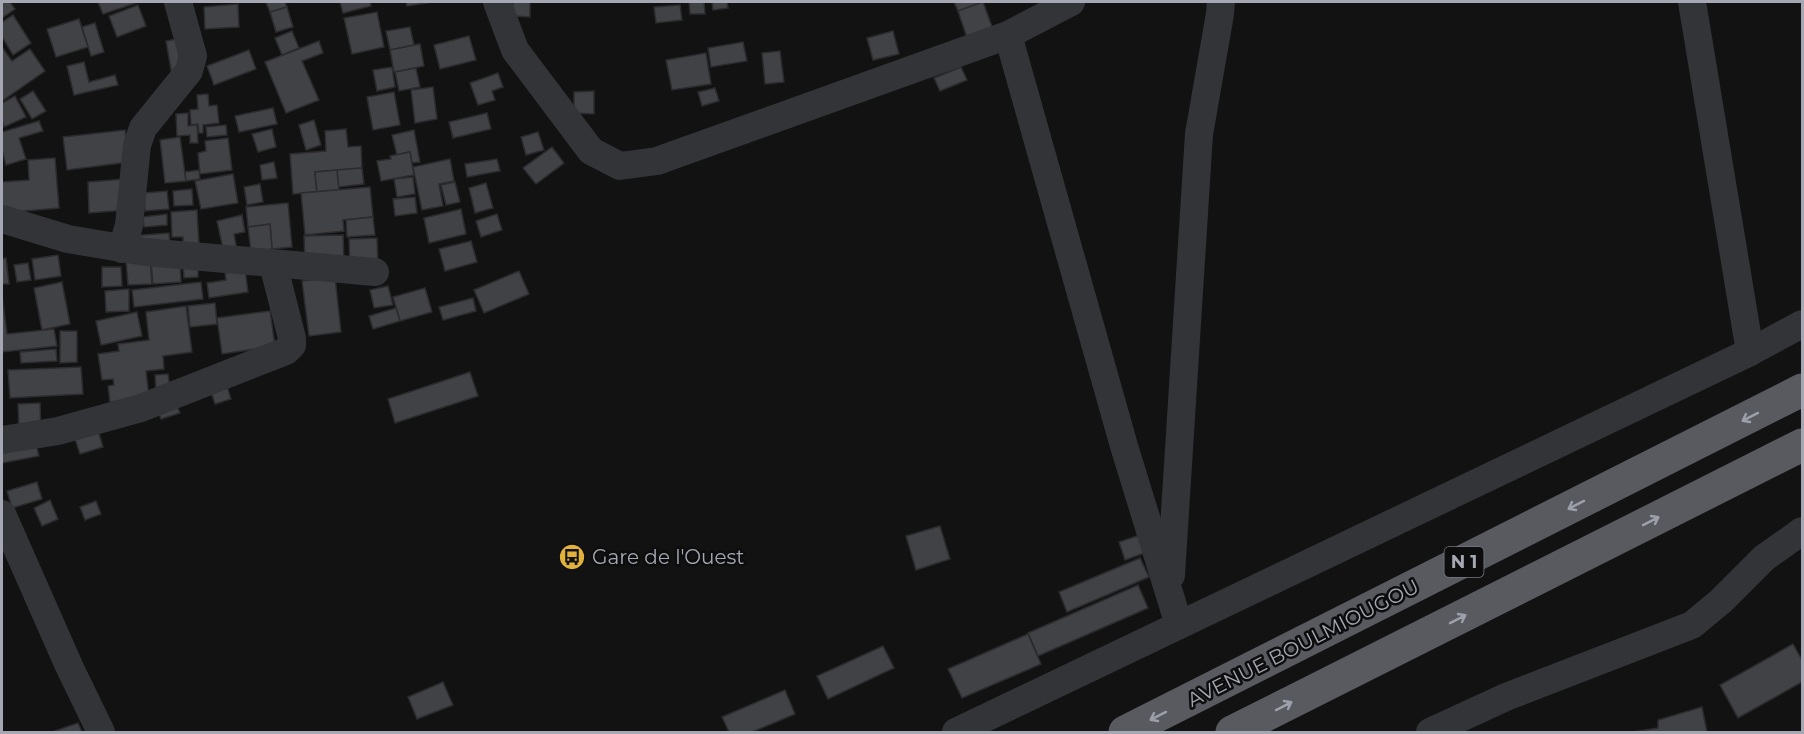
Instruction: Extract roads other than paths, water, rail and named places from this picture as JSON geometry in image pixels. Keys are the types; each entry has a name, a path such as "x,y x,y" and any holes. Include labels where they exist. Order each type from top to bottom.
{"highway":[{"name":"AVENUE BOULMIOUGOU","path":"1125,732 1803,390"},
{"name":"N 1","path":"1232,732 1803,445"}],"street":[{"path":"122,249 129,225 137,145 143,128 189,70 193,56 178,2"},
{"path":"497,2 515,50 591,151 620,166 657,161 1008,35 1071,2"},
{"path":"1170,596 1199,134 1221,2"},
{"path":"1692,2 1750,352"},
{"path":"1008,35 1121,434 1179,625"},
{"path":"2,219 68,239 122,249 375,272"},
{"path":"2,440 58,431 141,408 286,351 292,345 292,338 273,264"},
{"path":"956,732 1750,352 1803,324"},
{"path":"2,514 9,551 101,732"},
{"path":"1430,732 1506,697 1692,625 1721,601 1764,558 1803,531"}],"place":[{"name":"Gare de l'Ouest","path":"572,557"}]}
